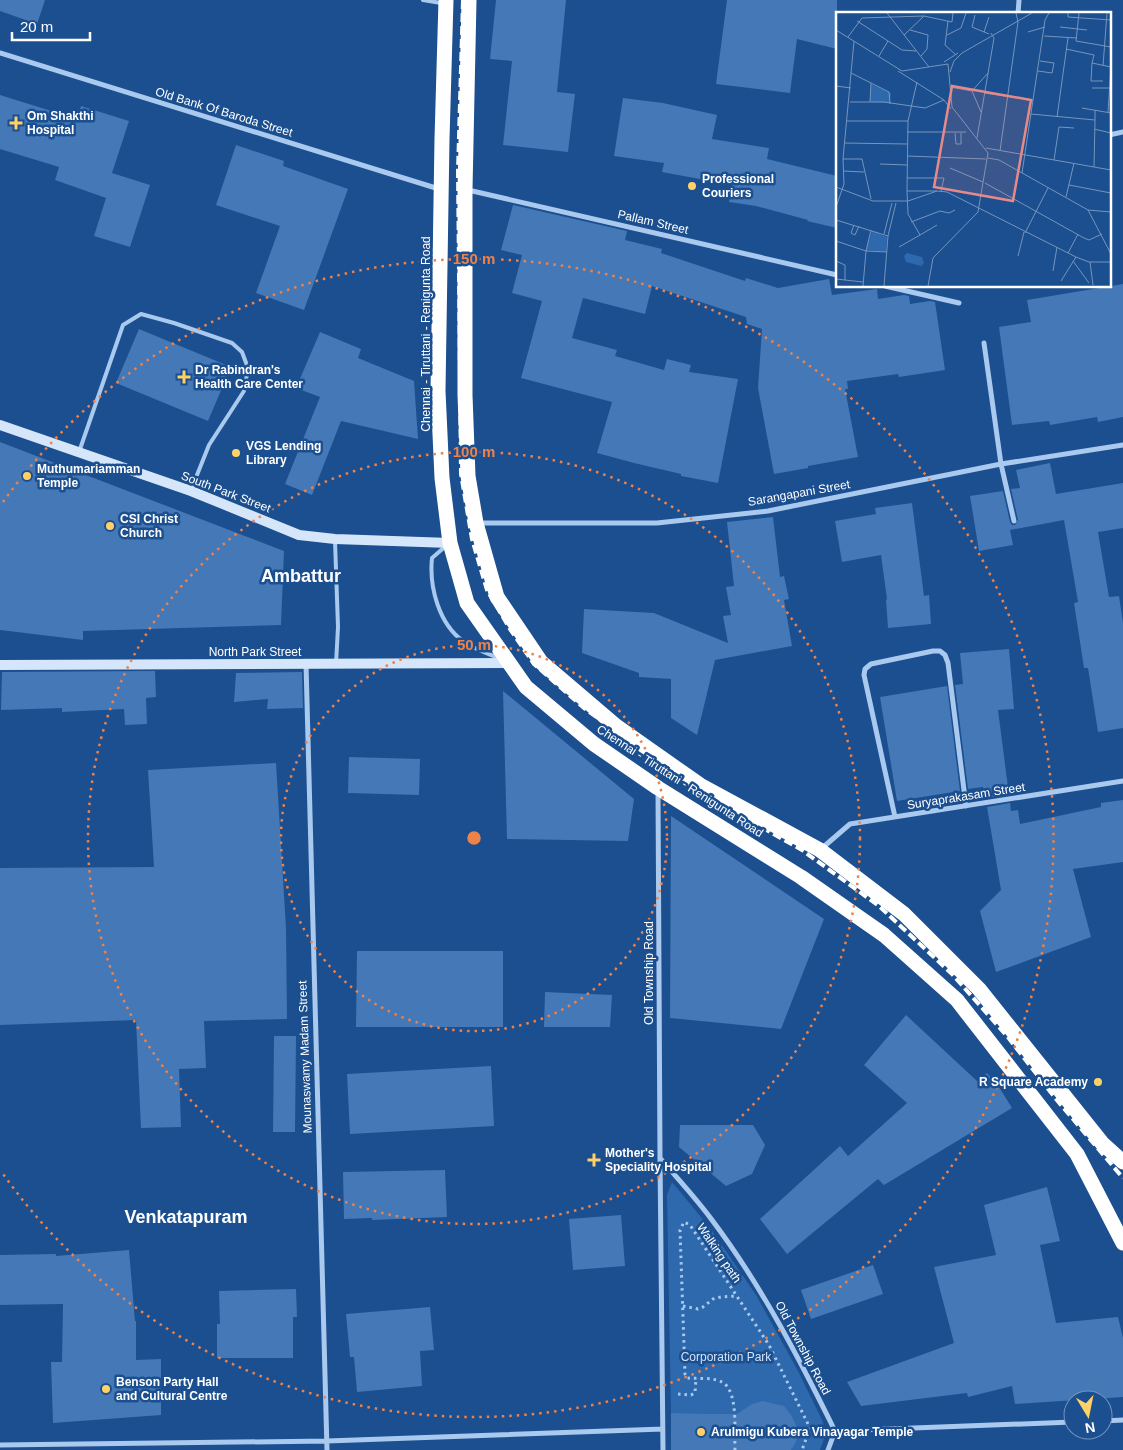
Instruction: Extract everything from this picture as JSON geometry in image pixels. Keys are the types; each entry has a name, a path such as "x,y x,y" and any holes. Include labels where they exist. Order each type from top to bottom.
{"highway":[{"name":"Chennai - Tiruttani - Renigunta Road","path":"469,0 465,189 465,395 468,476 476,524 497,597 541,662 616,726 700,785 820,850 904,914 979,989 1102,1143 1123,1162"},
{"name":"Chennai - Tiruttani - Renigunta Road","path":"446,2 438,391 442,478 450,543 467,603 526,687 594,744 658,788 801,877 884,935 957,1000 1076,1154 1123,1243"}],"main road":[{"name":"South Park Street","path":"0,425 190,491 299,535 335,539 450,543"},
{"name":"North Park Street","path":"0,664 510,663"}],"street":[{"name":"Old Bank Of Baroda Street","path":"0,53 442,190"},
{"path":"1110,135 1123,132"},
{"name":"Pallam Street","path":"465,189 836,275"},
{"path":"894,288 959,303"},
{"path":"984,343 1001,464 1014,521"},
{"name":"Sarangapani Street","path":"476,524 657,523 768,511 1001,464 1123,445"},
{"path":"895,817 864,675 866,668 871,664 932,651 940,651 945,655 948,663 966,806"},
{"name":"Mounaswamy Madam Street","path":"306,664 327,1450"},
{"name":"Suryaprakasam Street","path":"820,850 850,824 1123,781"},
{"name":"Old Township Road","path":"658,788 663,1450"},
{"name":"Old Township Road","path":"660,1158 711,1219 761,1292 791,1345 835,1431"},
{"path":"828,1450 835,1431 1063,1422"},
{"path":"0,1445 326,1441 663,1430"}],"lane":[{"path":"422,0 446,2"},
{"path":"79,452 123,326 141,314 174,323 232,344 242,352 248,368 244,391 209,445 190,491"},
{"path":"335,539 338,627 336,664"},
{"path":"450,543 432,558 430,574 446,624 465,642 510,663"}],"path":[{"name":"Walking path","path":"696,1378 687,1378 685,1374 680,1230 681,1224 684,1222 690,1225 769,1345 810,1428 802,1450"},
{"path":"683,1306 698,1309 721,1296 737,1296"},
{"path":"662,1394 691,1395 695,1392 696,1378 712,1379 724,1383 731,1392 734,1410 735,1450"}],"green space":[{"name":"Corporation Park","path":"672,1182 710,1228 756,1295 798,1371 823,1422 825,1436 820,1450 731,1450 731,1414 671,1413 667,1195"}],"building":[{"path":"0,0 45,0 37,24 0,11"},
{"path":"496,0 566,0 557,92 575,94 568,152 503,145 512,61 490,59"},
{"path":"727,0 837,0 836,49 797,39 790,93 716,84"},
{"path":"0,95 77,119 81,106 129,121 112,173 150,185 130,247 94,236 106,198 55,180 59,167 0,149"},
{"path":"623,98 663,103 717,115 712,139 769,148 767,159 836,176 836,228 756,206 729,202 732,185 662,172 664,163 614,156"},
{"path":"236,145 284,161 283,166 348,189 304,310 256,293 280,226 216,205"},
{"path":"513,205 627,231 625,240 662,249 661,253 745,281 746,278 778,288 829,279 832,295 877,289 878,299 904,295 909,296 910,304 935,302 945,370 899,377 898,374 847,381 848,389 845,389 858,457 774,474 758,388 762,329 747,324 746,317 652,286 645,314 583,298 572,338 617,350 615,356 664,370 667,359 691,365 689,372 738,379 718,483 681,476 681,474 597,453 612,402 521,378 542,301 512,293 522,255 501,250"},
{"path":"1123,284 1123,417 1098,422 1097,417 1050,425 1049,421 1012,425 999,327 1031,322 1027,300 1099,288 1110,288 1110,286"},
{"path":"139,329 231,367 208,421 116,383"},
{"path":"320,332 361,349 358,358 414,381 418,439 341,421 312,495 285,484 320,397 296,388"},
{"name":"CSI Christ Church","path":"0,442 284,551 281,625 83,631 83,640 0,630"},
{"path":"1050,463 1056,494 1123,483 1123,528 1098,532 1109,597 1119,596 1123,623 1123,728 1098,732 1088,668 1084,668 1074,603 1078,602 1064,520 1010,530 1013,545 979,551 970,496 1003,491 1010,522 1012,525 1015,525 1018,520 1011,489 1020,488 1016,470"},
{"path":"912,503 924,596 929,595 931,624 888,628 887,599 881,555 842,562 835,521 876,514 875,508"},
{"path":"773,517 780,577 784,576 789,599 784,600 792,646 715,660 697,735 671,718 671,679 639,677 639,673 582,653 584,609 654,613 728,643 723,616 731,615 726,587 734,586 727,522"},
{"path":"1009,649 1014,709 998,710 1009,795 985,798 983,787 968,789 955,685 963,684 960,653"},
{"path":"155,671 156,697 146,698 147,724 125,725 124,709 62,712 62,708 1,710 2,672"},
{"path":"302,672 303,708 267,709 268,699 234,702 236,673"},
{"path":"947,686 960,791 897,801 880,697"},
{"path":"503,691 634,799 628,841 507,839"},
{"path":"349,757 420,759 419,795 348,793"},
{"path":"276,763 286,928 287,1019 204,1021 206,1068 179,1069 181,1127 141,1128 136,1020 0,1025 0,868 154,867 148,770"},
{"path":"1123,800 1123,862 1073,869 1091,937 996,972 980,911 1001,890 987,807 1010,803 1011,811 1018,810 1020,824 1101,807 1101,803"},
{"path":"671,816 824,919 781,1029 670,1018"},
{"path":"357,951 503,951 503,1027 356,1027"},
{"path":"545,992 612,995 610,1027 544,1027"},
{"path":"906,1015 977,1081 987,1073 999,1087 1012,1108 884,1185 878,1179 787,1254 760,1219 840,1146 848,1156 907,1103 864,1065"},
{"path":"274,1036 296,1036 295,1132 273,1132"},
{"path":"491,1066 494,1126 350,1134 347,1074"},
{"path":"680,1125 753,1125 765,1145 752,1174 726,1186 679,1147"},
{"path":"445,1170 447,1217 372,1220 372,1218 344,1219 343,1172"},
{"path":"1047,1187 1060,1241 1040,1245 1056,1323 1118,1317 1123,1338 1123,1397 1113,1398 1113,1390 1063,1390 1063,1401 1015,1404 1012,1386 968,1397 967,1393 861,1406 847,1382 954,1343 934,1267 996,1255 984,1205"},
{"path":"621,1215 625,1266 573,1270 569,1219"},
{"path":"129,1250 136,1321 136,1360 161,1359 161,1415 53,1423 51,1362 62,1362 63,1304 0,1305 0,1255 56,1254 56,1256"},
{"path":"873,1265 883,1294 811,1319 801,1290"},
{"path":"296,1289 297,1317 293,1317 293,1358 217,1358 217,1324 220,1324 219,1291"},
{"path":"430,1307 434,1350 420,1351 422,1386 357,1392 354,1357 350,1357 346,1314"},
{"path":"762,1401 784,1406 791,1415 798,1429 796,1442 791,1450 671,1450 671,1413 737,1414 752,1404"}],"railway":[{"path":"463,0 458,171 461,474 472,539 487,590 534,664 584,708 713,800 802,850 879,906 952,974 1007,1036 1056,1099 1123,1178"}],"place":[{"name":"Om Shakthi Hospital","path":"16,123"},
{"name":"Professional Couriers","path":"692,186"},
{"name":"Dr Rabindran's Health Care Center","path":"184,377"},
{"name":"VGS Lending Library","path":"236,453"},
{"name":"Muthumariamman Temple","path":"27,476"},
{"name":"CSI Christ Church","path":"110,526"},
{"name":"R Square Academy","path":"1098,1082"},
{"name":"Mother's Speciality Hospital","path":"594,1160"},
{"name":"Benson Party Hall and Cultural Centre","path":"106,1389"},
{"name":"Arulmigu Kubera Vinayagar Temple","path":"701,1432"}],"district":[{"name":"Ambattur","path":"301,576"},
{"name":"Venkatapuram","path":"186,1217"}]}
